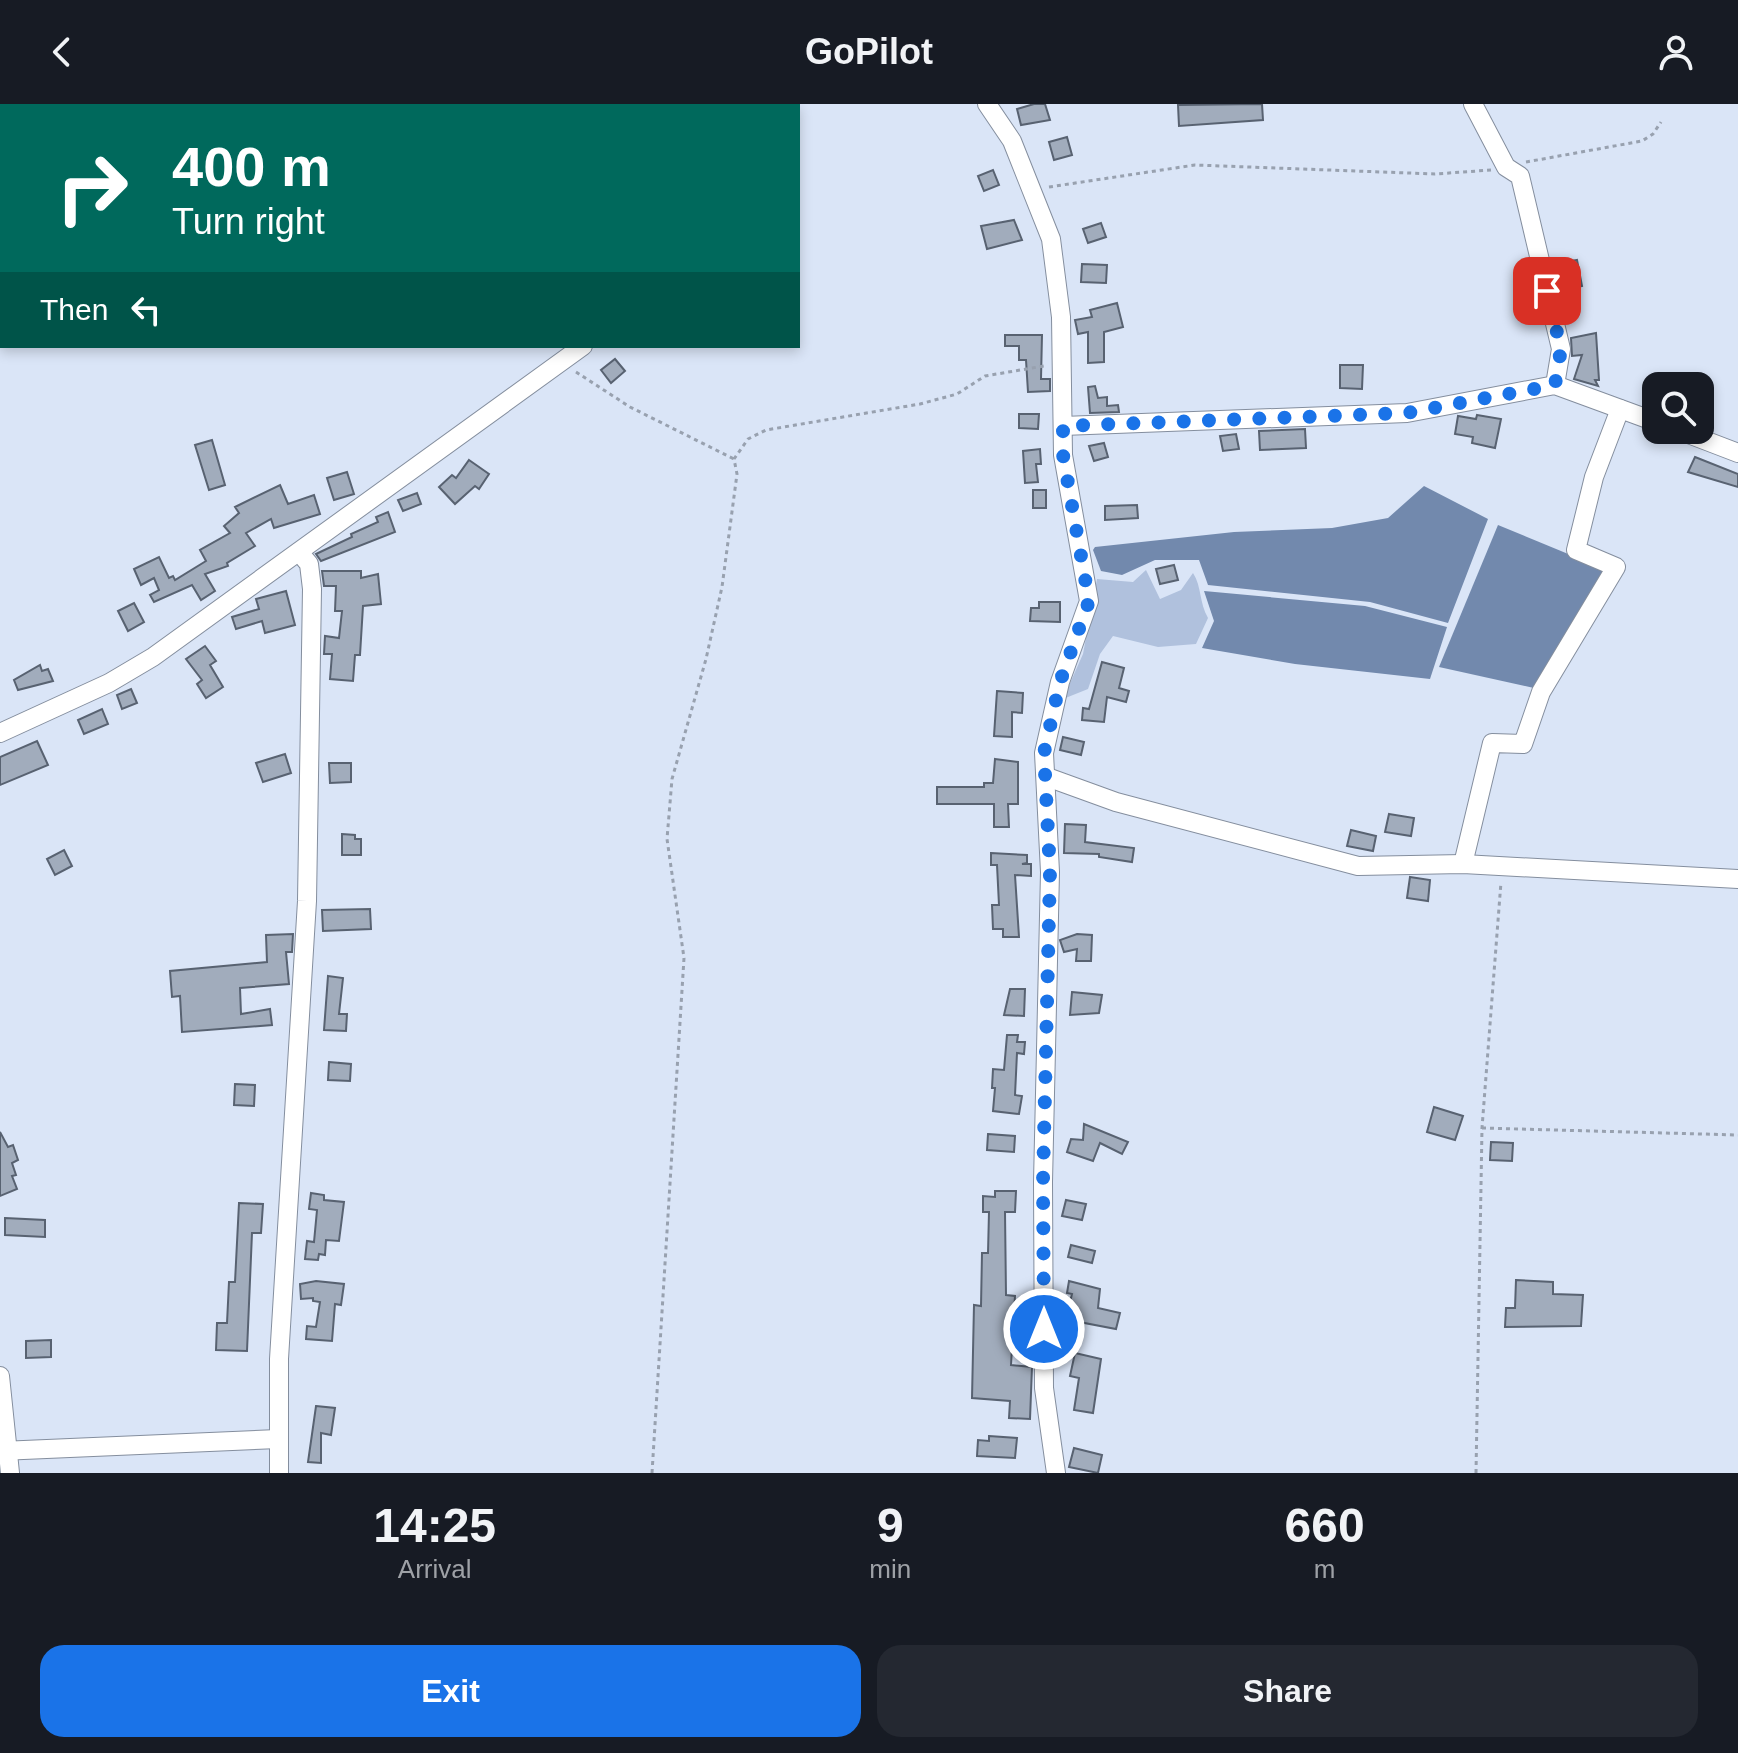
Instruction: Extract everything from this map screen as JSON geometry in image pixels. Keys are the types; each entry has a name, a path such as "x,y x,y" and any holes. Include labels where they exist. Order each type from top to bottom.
{"street":[{"path":"987,104 1012,141 1034,189 1051,239 1063,362 1063,455 1089,601 1060,682 1044,753 1050,872 1043,1182 1044,1388 1056,1473"},
{"path":"1473,104 1506,167 1520,176 1561,349 1555,385"},
{"path":"0,733 109,683 153,657 581,348"},
{"path":"1063,426 1407,413 1555,385 1642,417"},
{"path":"1463,864 1492,743 1523,744 1541,692 1616,567 1576,550 1594,477 1620,409"},
{"path":"1714,444 1738,453"},
{"path":"279,1473 280,1330 309,821 312,589 309,564 299,552"},
{"path":"1047,777 1116,802 1358,866 1463,864 1738,879"},
{"path":"0,1376 4,1451 10,1473"},
{"path":"4,1451 278,1439"}],"path":[{"path":"1034,189 1129,178 1195,165 1473,173 1642,141 1661,122"},
{"path":"652,1473 684,958 667,839 672,779 706,659 722,587 737,474 734,459 748,439 766,430 920,404 957,394 985,376 1063,362"},
{"path":"562,363 630,407 734,459"},
{"path":"1476,1473 1482,1128 1502,866"},
{"path":"1482,1128 1738,1135"}],"shaded area":[{"path":"1424,486 1488,519 1448,623 1370,602 1208,585 1199,560 1155,560 1122,575 1101,571 1093,550 1095,547 1234,532 1332,528 1388,518"},
{"path":"1498,525 1607,570 1534,688 1439,667"},
{"path":"1146,570 1160,599 1181,590 1193,573 1208,618 1196,644 1158,647 1113,636 1100,654 1088,689 1063,699 1083,654 1097,579 1133,582"},
{"path":"1204,591 1365,606 1447,627 1430,679 1295,664 1202,648 1214,621"}],"building":[{"path":"1045,104 1050,120 1021,125 1017,109"},
{"path":"1262,104 1263,120 1179,126 1178,105"},
{"path":"1067,137 1072,155 1054,160 1049,142"},
{"path":"993,170 999,185 984,191 978,176"},
{"path":"1014,220 1022,240 987,249 981,226"},
{"path":"1101,223 1106,237 1088,243 1083,229"},
{"path":"1577,260 1582,286 1560,291 1554,264"},
{"path":"1082,264 1107,265 1106,283 1081,282"},
{"path":"1117,303 1123,327 1104,332 1104,362 1088,363 1088,332 1078,334 1075,320 1092,317 1090,310"},
{"path":"1596,333 1599,380 1595,380 1598,386 1574,379 1582,355 1572,356 1571,338"},
{"path":"1005,335 1042,335 1041,379 1050,379 1050,391 1028,392 1026,360 1019,360 1019,346 1005,346"},
{"path":"615,359 625,371 611,383 601,370"},
{"path":"1340,365 1363,365 1362,389 1340,388"},
{"path":"1095,386 1098,398 1107,397 1107,406 1118,405 1119,412 1090,413 1088,387"},
{"path":"1019,414 1039,414 1038,429 1019,428"},
{"path":"1477,415 1501,419 1495,448 1472,443 1473,437 1455,434 1458,416 1476,419"},
{"path":"1305,429 1306,448 1260,450 1259,431"},
{"path":"1236,434 1239,449 1223,451 1220,436"},
{"path":"212,440 225,485 209,490 195,445"},
{"path":"1104,443 1108,457 1094,461 1089,446"},
{"path":"1040,449 1041,464 1036,464 1038,482 1025,483 1023,451"},
{"path":"1695,457 1738,474 1738,487 1688,472"},
{"path":"469,460 489,474 479,489 475,486 455,504 439,487 452,475 456,478"},
{"path":"347,472 354,494 334,500 327,478"},
{"path":"280,485 288,504 314,495 320,514 274,528 271,519 246,533 255,546 227,563 228,566 205,574 215,591 201,600 192,585 154,602 150,595 159,590 154,578 141,585 134,569 159,557 169,578 173,576 175,580 206,561 200,550 230,533 224,526 239,513 235,507"},
{"path":"1033,490 1046,490 1046,508 1033,508"},
{"path":"417,493 421,504 403,511 398,500"},
{"path":"1137,505 1138,518 1105,520 1105,506"},
{"path":"388,512 395,532 321,561 316,554 378,522 376,517"},
{"path":"1174,565 1178,580 1160,584 1156,569"},
{"path":"322,571 361,571 361,578 378,574 381,604 363,606 360,655 355,655 353,681 330,679 332,654 324,654 325,636 339,638 342,611 335,611 336,586 324,586"},
{"path":"286,591 295,625 265,633 262,621 236,629 232,617 259,609 256,599"},
{"path":"1039,602 1060,602 1060,622 1030,621 1031,608 1039,608"},
{"path":"134,603 144,622 128,631 118,611"},
{"path":"205,646 216,661 210,665 223,687 206,698 197,684 202,680 186,659"},
{"path":"1102,662 1124,668 1119,688 1129,691 1126,702 1107,697 1104,722 1082,720 1083,708 1089,709"},
{"path":"40,665 42,671 48,669 53,681 18,690 14,680"},
{"path":"131,689 137,703 122,709 117,695"},
{"path":"997,691 1023,693 1022,713 1012,712 1012,737 994,736"},
{"path":"102,709 108,724 84,734 78,720"},
{"path":"1063,737 1084,742 1081,755 1060,750"},
{"path":"37,741 48,765 0,785 0,757"},
{"path":"285,754 291,773 263,782 256,763"},
{"path":"995,759 1018,762 1018,804 1008,804 1009,827 994,827 994,804 937,804 937,787 984,787 984,783 993,783"},
{"path":"329,763 351,763 351,782 330,783"},
{"path":"1389,814 1414,818 1411,836 1385,832"},
{"path":"1065,824 1086,825 1085,842 1134,848 1132,862 1099,857 1099,854 1064,853"},
{"path":"1351,830 1376,836 1373,851 1347,846"},
{"path":"342,834 361,839 361,855 342,855"},
{"path":"64,850 72,866 55,875 47,859"},
{"path":"991,853 1027,855 1027,863 1022,864 1031,864 1031,876 1015,875 1019,937 1003,937 1003,929 993,929 992,905 999,905 997,865 991,865"},
{"path":"1410,877 1430,880 1428,901 1407,898"},
{"path":"370,909 371,929 323,931 322,910"},
{"path":"293,934 292,952 286,952 289,984 240,988 241,1014 270,1009 272,1025 182,1032 180,996 172,997 170,971 267,962 266,935"},
{"path":"1077,934 1092,935 1091,961 1076,961 1077,949 1064,952 1060,940"},
{"path":"328,976 343,978 339,1014 347,1014 346,1031 324,1030"},
{"path":"1010,989 1025,989 1024,1016 1004,1015"},
{"path":"1072,992 1102,995 1099,1013 1070,1015"},
{"path":"1007,1035 1018,1035 1017,1042 1025,1042 1024,1054 1017,1053 1015,1095 1022,1096 1019,1114 993,1111 993,1069 1004,1070"},
{"path":"329,1062 351,1064 350,1081 328,1080"},
{"path":"235,1084 255,1085 254,1106 234,1105"},
{"path":"1434,1107 1463,1116 1455,1140 1427,1132"},
{"path":"1084,1124 1128,1142 1122,1154 1100,1143 1093,1161 1067,1152 1071,1139 1083,1140"},
{"path":"0,1132 8,1147 13,1145 18,1160 12,1163 16,1175 12,1176 17,1189 0,1196"},
{"path":"988,1134 1015,1136 1014,1152 987,1150"},
{"path":"1491,1142 1513,1143 1512,1161 1490,1160"},
{"path":"995,1191 1016,1191 1015,1212 1005,1212 1006,1295 1015,1296 1011,1365 1032,1367 1030,1419 1009,1418 1010,1401 972,1398 974,1305 981,1306 982,1253 988,1253 989,1212 983,1212 983,1196 995,1197"},
{"path":"311,1193 324,1195 324,1200 344,1202 339,1241 326,1240 325,1255 319,1254 318,1260 305,1259 307,1241 314,1242 317,1210 309,1209"},
{"path":"1066,1200 1086,1204 1082,1220 1062,1216"},
{"path":"239,1203 263,1204 261,1233 252,1233 247,1351 216,1350 217,1323 227,1323 229,1282 235,1282"},
{"path":"5,1218 45,1220 45,1237 5,1235"},
{"path":"1071,1245 1095,1251 1092,1263 1068,1257"},
{"path":"1516,1280 1553,1282 1553,1294 1583,1295 1581,1326 1505,1327 1506,1308 1515,1308"},
{"path":"316,1281 344,1284 341,1305 335,1304 332,1341 306,1339 307,1326 316,1327 320,1302 313,1301 313,1298 301,1299 300,1284"},
{"path":"1069,1281 1100,1289 1098,1308 1120,1313 1116,1329 1079,1322 1075,1339 1056,1335 1060,1321 1065,1322 1072,1294 1067,1293"},
{"path":"51,1340 51,1357 26,1358 26,1341"},
{"path":"1075,1353 1101,1359 1093,1413 1074,1410 1079,1378 1070,1376"},
{"path":"316,1406 335,1408 331,1435 321,1433 321,1463 308,1462"},
{"path":"989,1436 1017,1438 1015,1458 977,1456 978,1440 989,1441"},
{"path":"1074,1448 1102,1455 1098,1473 1069,1467"}],"route":[{"path":"1044,1329 1043,1182 1050,872 1044,753 1060,682 1089,601 1063,455 1063,426 1407,413 1555,385 1561,349 1547,291"}]}
